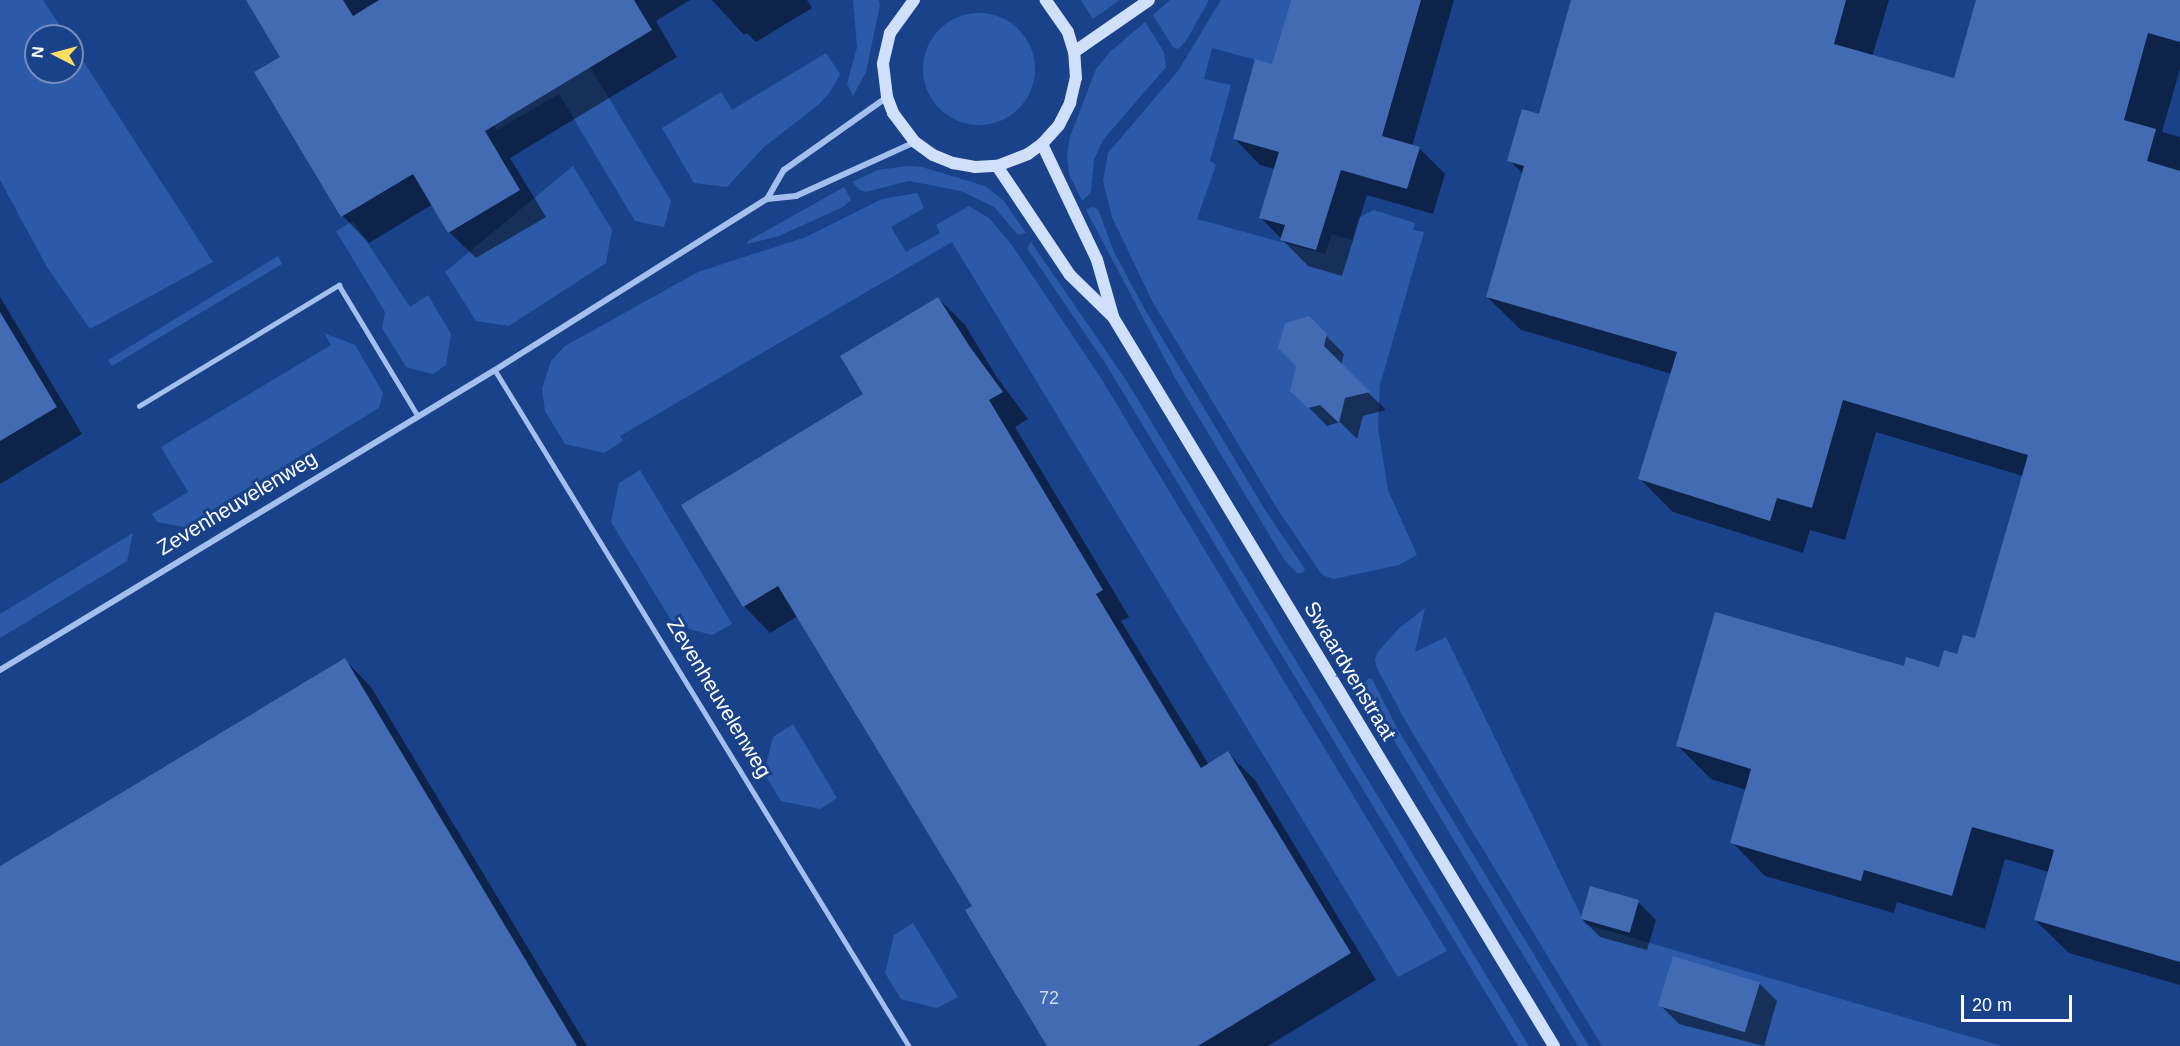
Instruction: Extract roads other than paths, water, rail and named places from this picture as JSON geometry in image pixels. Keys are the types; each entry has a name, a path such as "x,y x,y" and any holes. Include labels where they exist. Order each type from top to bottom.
{"street":[{"path":"909,2 890,33 883,64 887,97 903,129 915,142 933,155 953,163 975,167 997,165 1028,154 1042,144 1059,125 1070,103 1076,78 1074,52 1068,32 1046,0"},
{"path":"1074,52 1149,0"},
{"name":"Zevenheuvelenweg","path":"768,199 784,170 887,97"},
{"name":"Zevenheuvelenweg","path":"0,670 495,370 768,199 796,196 915,142"},
{"name":"Swaardvenstraat","path":"1042,144 1097,260 1113,317"},
{"name":"Swaardvenstraat","path":"997,165 1070,275 1113,317 1554,1046"}],"lane":[{"path":"139,406 339,285 418,416"},
{"name":"Zevenheuvelenweg","path":"495,370 909,1046"}]}
